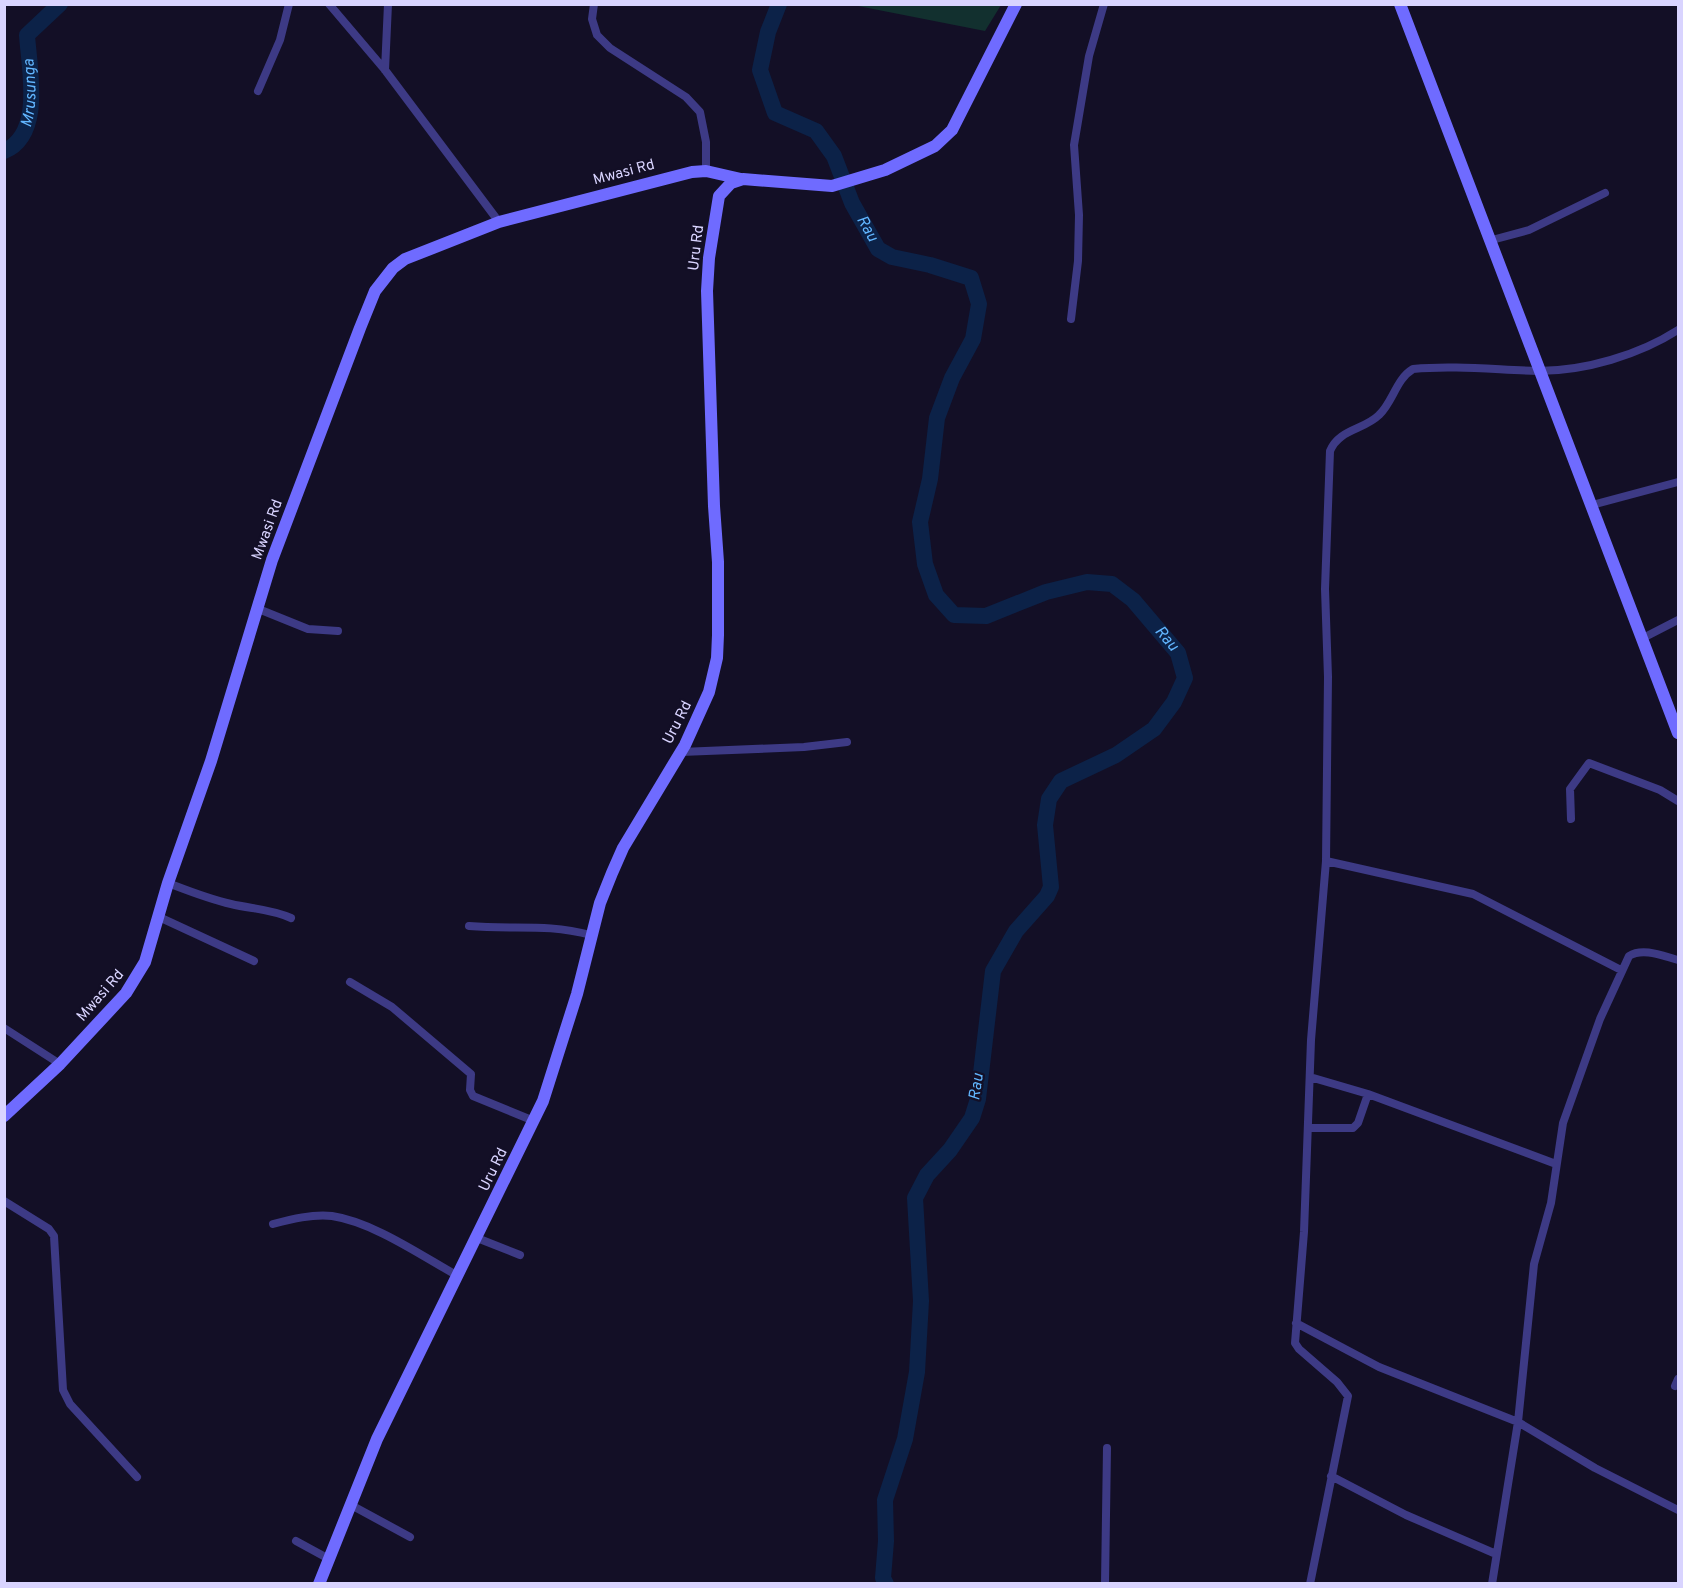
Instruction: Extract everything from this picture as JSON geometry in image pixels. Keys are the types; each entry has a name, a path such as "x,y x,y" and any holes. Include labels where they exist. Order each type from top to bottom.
{"street":[{"path":"258,92 280,40 289,4"},
{"path":"330,4 385,70 499,222"},
{"path":"385,70 388,4"},
{"path":"594,4 592,19 597,34 610,48 686,96 700,112 706,142 706,171"},
{"path":"743,179 809,186 844,182 910,159 935,146 952,130 1016,4"},
{"path":"1071,319 1078,261 1079,215 1074,145 1089,56 1104,4"},
{"path":"1400,4 1492,240 1678,733"},
{"name":"Mwasi Rd","path":"4,1116 60,1064 135,981 145,962 168,883 211,761 256,608 375,291 393,268 405,259 499,222 640,183 706,171 743,179"},
{"name":"Uru Rd","path":"319,1584 377,1439 534,1121 554,1071 600,903 623,848 681,752 709,692 717,658 718,562 707,291 719,196 731,183 743,179"},
{"path":"1492,240 1535,228 1605,193"},
{"path":"1310,1584 1348,1396 1337,1382 1295,1343 1309,1128 1310,1077 1326,861 1328,677 1325,589 1330,460 1333,445 1351,430 1380,415 1403,379 1413,369 1541,371 1597,363 1641,348 1678,330"},
{"path":"1592,505 1678,482"},
{"path":"256,608 308,629 338,631"},
{"path":"1643,638 1678,620"},
{"path":"681,752 804,747 847,742"},
{"path":"1571,819 1570,789 1589,763 1660,790 1678,801"},
{"path":"1326,861 1473,894 1621,970"},
{"path":"168,883 205,897 271,910 291,918"},
{"path":"159,917 254,961"},
{"path":"469,926 492,929 553,927 591,935"},
{"path":"1492,1584 1518,1422 1531,1282 1551,1203 1563,1124 1621,970 1629,956 1636,952 1678,960"},
{"path":"350,982 392,1007 471,1074 470,1090 473,1096 534,1121"},
{"path":"4,1028 60,1064"},
{"path":"1310,1077 1368,1095 1556,1164"},
{"path":"1309,1128 1353,1128 1358,1123 1368,1095"},
{"path":"4,1201 49,1228 54,1236 63,1390 70,1404 137,1477"},
{"path":"273,1224 318,1215 344,1218 382,1235 458,1276"},
{"path":"477,1238 520,1256"},
{"path":"1296,1323 1399,1376 1518,1422 1595,1468 1678,1510"},
{"path":"1105,1584 1107,1448"},
{"path":"1331,1476 1406,1515 1496,1554"},
{"path":"351,1505 410,1537"},
{"path":"296,1541 329,1559"}],"green space":[{"path":"853,5 1001,5 985,31"}],"waterway":[{"name":"Mrusunga","path":"4,151 17,143 25,131 29,116 31,82 27,35 60,4"},
{"name":"Rau","path":"779,4 768,32 760,70 775,113 816,131 834,156 852,203 878,249 892,257 930,265 971,278 979,304 973,339 952,378 937,418 930,479 920,522 925,564 936,595 954,615 986,616 1046,592 1087,582 1112,584 1133,600 1178,653 1185,678 1174,702 1154,729 1116,755 1061,781 1049,799 1045,825 1051,887 1047,896 1016,931 993,971 978,1099 972,1118 950,1150 927,1175 915,1198 921,1301 917,1372 905,1439 885,1500 886,1541 883,1578 886,1584"}]}
